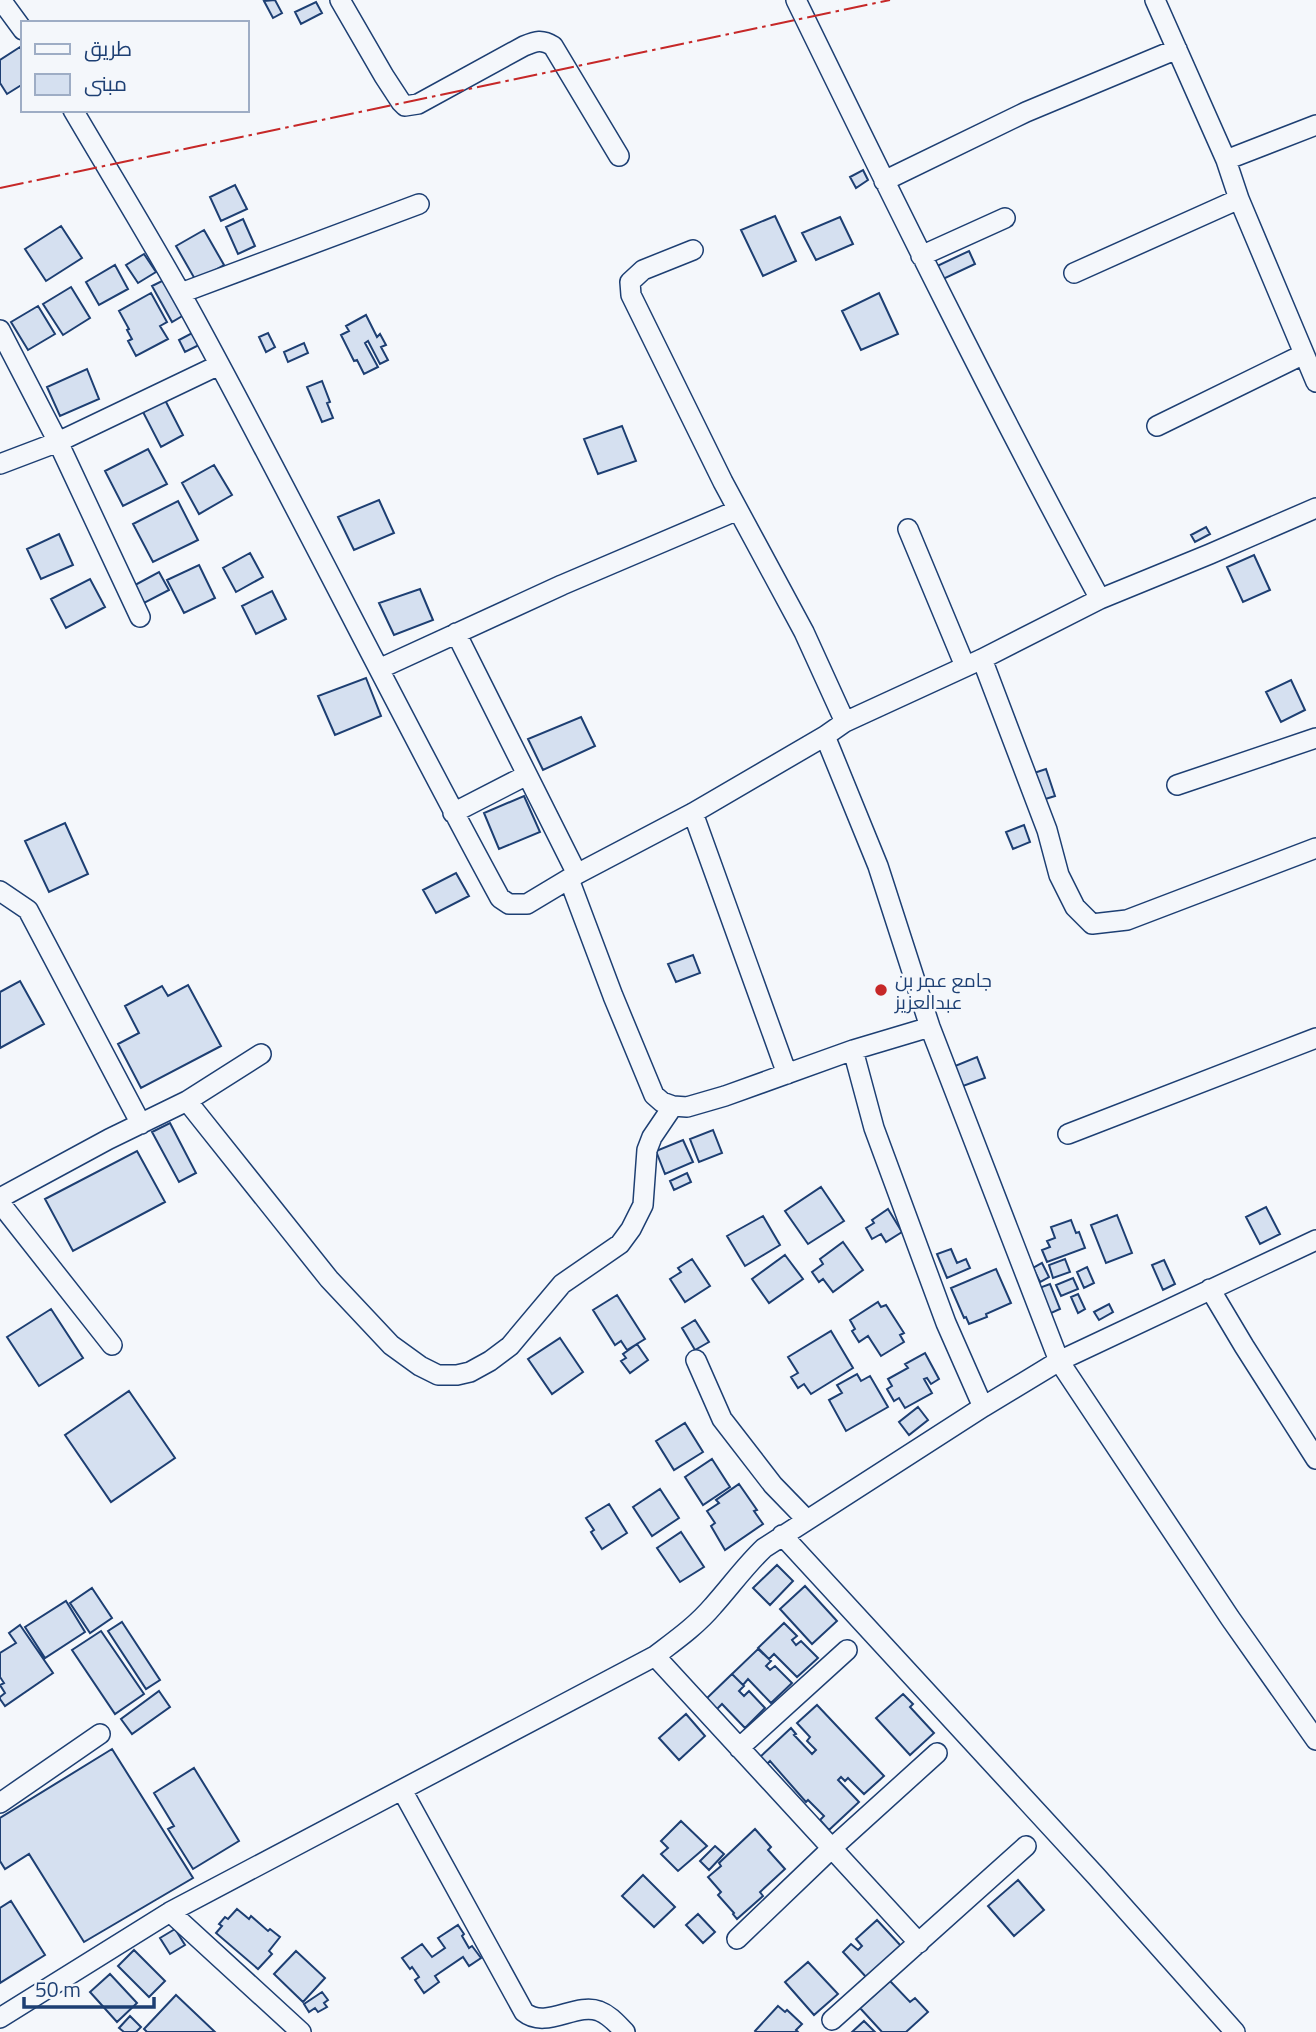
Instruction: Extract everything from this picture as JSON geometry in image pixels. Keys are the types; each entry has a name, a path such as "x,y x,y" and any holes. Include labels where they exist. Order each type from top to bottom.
{"street":[{"path":"1,0 21,27"},
{"path":"340,0 384,76 405,106 418,104 524,46 545,41 553,46 619,156"},
{"path":"796,0 921,256 1100,599"},
{"path":"1155,0 1226,160 1239,199 1316,382"},
{"path":"884,181 1026,112 1177,49"},
{"path":"74,112 181,293 453,813 500,898 509,904 527,904 573,876 693,813 845,722 1100,599 1316,508"},
{"path":"1226,160 1316,125"},
{"path":"1074,273 1239,199"},
{"path":"181,293 419,204"},
{"path":"921,256 1005,218"},
{"path":"693,250 643,270 630,282 631,295 738,510 804,632 845,722"},
{"path":"0,330 58,442 140,617"},
{"path":"1157,426 1304,354"},
{"path":"0,464 58,442 219,365"},
{"path":"379,668 562,585 738,510"},
{"path":"908,529 973,662 1046,830 1059,875 1075,907 1092,924 1127,920 1316,848"},
{"path":"456,633 527,775 573,876 613,996 654,1095 662,1102 687,1107 853,1050 930,1027"},
{"path":"825,736 878,866 930,1027 1059,1362 1230,1618 1316,1740"},
{"path":"1177,785 1316,738"},
{"path":"453,813 527,775"},
{"path":"693,813 787,1074"},
{"path":"0,891 27,910 141,1124"},
{"path":"1068,1134 1316,1038"},
{"path":"853,1050 879,1140 946,1323 983,1407"},
{"path":"113,1345 0,1201 96,1145 187,1101 261,1054"},
{"path":"187,1101 328,1279 391,1345 419,1366 438,1375 470,1372 490,1362 510,1346 562,1284 620,1244 643,1205 647,1150 652,1137 673,1106"},
{"path":"0,2018 170,1912 655,1656 687,1633 748,1563 782,1535 1059,1362 1316,1240"},
{"path":"1210,1289 1316,1459"},
{"path":"696,1360 722,1419 773,1485 807,1520"},
{"path":"782,1535 1096,1876 1235,2032"},
{"path":"739,1748 847,1650"},
{"path":"655,1656 919,1943"},
{"path":"0,1803 100,1734"},
{"path":"737,1939 937,1753"},
{"path":"402,1790 524,2012 531,2017 544,2018 590,2009 600,2011 625,2032"},
{"path":"832,2020 1026,1846"},
{"path":"170,1912 301,2032"}],"building":[{"path":"275,0 282,13 273,18 264,1"},
{"path":"316,2 322,13 301,24 295,12"},
{"path":"21,48 21,85 7,94 0,83 0,60"},
{"path":"863,170 868,180 856,188 850,177"},
{"path":"235,185 247,209 221,221 210,197"},
{"path":"775,216 796,261 763,276 741,230"},
{"path":"840,217 853,244 816,260 802,233"},
{"path":"243,219 255,246 238,254 226,227"},
{"path":"61,226 82,258 46,281 25,249"},
{"path":"204,230 224,265 196,281 176,246"},
{"path":"969,251 975,264 941,280 935,267"},
{"path":"144,254 156,272 138,283 126,265"},
{"path":"115,265 128,289 99,305 86,282"},
{"path":"164,280 184,315 172,322 152,286"},
{"path":"71,287 90,318 63,335 43,304"},
{"path":"151,293 167,322 160,326 168,339 136,356 128,341 132,339 127,330 129,329 119,311"},
{"path":"879,293 898,334 861,350 842,311"},
{"path":"38,306 55,334 28,350 11,322"},
{"path":"366,315 377,337 380,334 386,345 381,347 388,360 380,364 368,341 365,343 378,367 364,374 341,335 349,331 346,326"},
{"path":"194,332 201,344 185,352 179,340"},
{"path":"268,333 275,347 266,352 259,337"},
{"path":"304,343 308,353 288,362 284,352"},
{"path":"87,369 99,399 60,416 47,387"},
{"path":"322,381 333,418 322,422 307,387"},
{"path":"165,400 183,435 161,447 143,412"},
{"path":"622,426 636,461 598,474 584,439"},
{"path":"148,449 167,484 123,506 105,471"},
{"path":"214,465 232,495 199,514 182,483"},
{"path":"379,500 394,533 354,550 338,517"},
{"path":"178,501 198,540 153,562 133,524"},
{"path":"1206,527 1210,534 1195,542 1191,535"},
{"path":"59,534 73,565 41,579 27,549"},
{"path":"250,553 263,577 236,592 223,568"},
{"path":"1254,555 1270,590 1243,602 1227,567"},
{"path":"199,565 215,598 184,613 167,580"},
{"path":"159,572 169,590 144,603 135,585"},
{"path":"90,579 105,607 66,628 51,599"},
{"path":"420,589 433,620 394,635 379,603"},
{"path":"272,591 286,619 256,634 242,606"},
{"path":"366,678 381,716 335,735 318,696"},
{"path":"1291,680 1305,710 1281,722 1266,692"},
{"path":"581,717 595,746 543,770 528,739"},
{"path":"1046,769 1055,796 1039,801 1031,774"},
{"path":"524,796 540,832 499,849 484,813"},
{"path":"65,823 88,874 49,892 25,841"},
{"path":"1024,825 1030,842 1013,849 1006,832"},
{"path":"456,873 469,896 436,913 423,890"},
{"path":"693,955 700,973 676,982 668,964"},
{"path":"20,981 44,1024 0,1048 0,992"},
{"path":"188,985 221,1046 141,1088 118,1044 139,1033 125,1006 162,986 168,996"},
{"path":"977,1057 985,1078 963,1086 955,1066"},
{"path":"170,1123 196,1173 179,1182 152,1132"},
{"path":"713,1130 722,1153 699,1162 690,1139"},
{"path":"683,1140 693,1162 665,1174 656,1151"},
{"path":"137,1151 165,1202 73,1251 45,1199"},
{"path":"687,1173 691,1182 674,1190 670,1181"},
{"path":"821,1187 844,1221 808,1244 785,1211"},
{"path":"1266,1207 1280,1234 1260,1244 1246,1217"},
{"path":"888,1209 902,1232 886,1242 881,1234 872,1239 866,1228 874,1223 872,1220"},
{"path":"1117,1215 1132,1253 1106,1263 1091,1225"},
{"path":"763,1216 780,1245 745,1266 727,1236"},
{"path":"1071,1220 1085,1248 1047,1262 1042,1250 1050,1247 1047,1241 1055,1238 1051,1227"},
{"path":"843,1242 863,1270 833,1292 823,1279 819,1282 812,1272 823,1264 820,1259"},
{"path":"951,1249 957,1263 966,1259 970,1268 947,1278 937,1254"},
{"path":"785,1255 803,1279 769,1303 752,1279"},
{"path":"692,1259 710,1286 685,1302 670,1279 681,1272 678,1268"},
{"path":"1065,1259 1070,1272 1053,1278 1049,1265"},
{"path":"1164,1260 1175,1284 1163,1290 1152,1265"},
{"path":"1042,1263 1049,1277 1040,1282 1033,1268"},
{"path":"1087,1267 1094,1283 1084,1288 1077,1272"},
{"path":"996,1269 1011,1303 969,1324 951,1288"},
{"path":"1073,1278 1078,1289 1061,1296 1056,1285"},
{"path":"1050,1284 1060,1309 1049,1314 1039,1288"},
{"path":"1078,1294 1085,1309 1078,1313 1071,1297"},
{"path":"617,1295 645,1339 627,1350 621,1341 615,1345 593,1310"},
{"path":"878,1302 881,1307 886,1305 904,1333 900,1335 904,1342 881,1356 868,1336 859,1342 852,1331 855,1329 850,1320"},
{"path":"1109,1304 1113,1312 1099,1320 1094,1312"},
{"path":"51,1309 83,1358 39,1386 7,1337"},
{"path":"695,1320 709,1342 695,1350 682,1328"},
{"path":"831,1331 853,1368 811,1394 804,1384 798,1388 791,1377 798,1373 788,1357"},
{"path":"560,1338 583,1372 552,1394 528,1359"},
{"path":"637,1344 648,1360 630,1373 621,1361 626,1358 623,1354"},
{"path":"925,1353 939,1379 931,1384 927,1378 924,1379 932,1393 905,1408 899,1398 894,1401 887,1389 892,1386 888,1379 908,1368 905,1364"},
{"path":"857,1374 861,1381 870,1376 888,1407 846,1431 829,1400 842,1393 837,1385"},
{"path":"129,1391 175,1458 111,1502 65,1435"},
{"path":"918,1407 928,1420 909,1435 899,1422"},
{"path":"685,1423 703,1452 674,1470 656,1441"},
{"path":"712,1459 730,1487 703,1505 685,1477"},
{"path":"739,1484 763,1524 725,1550 711,1526 715,1523 707,1511 719,1503 716,1500"},
{"path":"660,1489 679,1518 652,1536 633,1507"},
{"path":"609,1504 627,1533 602,1549 586,1518"},
{"path":"681,1532 704,1567 680,1582 657,1548"},
{"path":"777,1565 793,1581 770,1605 753,1588"},
{"path":"805,1586 837,1621 812,1644 780,1609"},
{"path":"92,1588 112,1618 90,1633 70,1603"},
{"path":"66,1601 85,1632 45,1658 25,1627"},
{"path":"122,1622 160,1680 146,1689 108,1631"},
{"path":"784,1623 797,1636 792,1640 796,1645 801,1641 818,1658 797,1677 774,1654 769,1659 758,1648"},
{"path":"20,1625 53,1673 5,1706 0,1699 5,1693 0,1685 4,1683 0,1677 0,1653 16,1643 9,1633"},
{"path":"101,1631 144,1694 115,1714 72,1650"},
{"path":"758,1649 771,1661 766,1666 770,1670 775,1666 792,1683 771,1703 748,1679 743,1685 732,1674"},
{"path":"732,1674 744,1686 739,1691 744,1696 749,1691 765,1708 745,1728 722,1704 716,1710 706,1699"},
{"path":"159,1691 170,1707 132,1734 121,1719"},
{"path":"903,1694 913,1704 910,1707 934,1733 910,1755 876,1718"},
{"path":"817,1705 884,1776 864,1794 848,1778 845,1781 841,1777 838,1780 859,1802 829,1830 820,1820 824,1816 808,1800 806,1802 770,1761 767,1764 760,1757 791,1728 812,1754 816,1750 807,1741 810,1737 797,1723"},
{"path":"686,1714 705,1736 679,1760 659,1738"},
{"path":"112,1749 193,1878 84,1942 29,1854 5,1869 0,1861 0,1818"},
{"path":"194,1768 239,1841 193,1869 168,1829 174,1826 154,1793"},
{"path":"681,1821 707,1846 678,1871 661,1854 668,1848 661,1841"},
{"path":"755,1829 771,1847 768,1850 785,1869 760,1892 763,1896 737,1919 718,1895 721,1892 708,1877"},
{"path":"715,1846 724,1854 709,1870 700,1861"},
{"path":"643,1875 675,1907 654,1927 622,1896"},
{"path":"1018,1880 1044,1910 1014,1936 988,1906"},
{"path":"11,1901 45,1955 0,1983 0,1908"},
{"path":"237,1909 280,1937 269,1951 272,1954 258,1969 216,1933 225,1917 228,1919"},
{"path":"698,1914 715,1932 703,1943 686,1925"},
{"path":"877,1920 901,1946 867,1978 843,1952 851,1944 858,1950 862,1946 856,1939"},
{"path":"458,1925 469,1948 472,1946 481,1958 469,1966 463,1957 435,1976 439,1982 424,1993 415,1980 419,1977 402,1958 422,1944 432,1957 445,1948 438,1938"},
{"path":"175,1929 185,1945 170,1954 160,1938"},
{"path":"134,1950 165,1981 149,1997 118,1966"},
{"path":"296,1951 325,1978 303,2002 274,1974"},
{"path":"808,1962 838,1994 814,2015 785,1982"},
{"path":"110,1974 137,2003 117,2022 90,1992"},
{"path":"890,1981 910,2002 915,1998 928,2012 906,2032 882,2032 860,2008"},
{"path":"322,1992 328,2000 324,2003 327,2007 318,2012 315,2008 309,2012 304,2004"},
{"path":"176,1995 215,2032 147,2032 144,2029"},
{"path":"778,2006 785,2012 787,2010 802,2024 796,2030 798,2032 756,2032 755,2031"},
{"path":"130,2016 141,2027 136,2032 124,2032 119,2028"},
{"path":"864,2021 875,2032 852,2032"}],"power":[{"path":"0,188 890,0"}],"place":[{"name":"جامع عمر بن عبدالعزيز","path":"881,990"}]}
